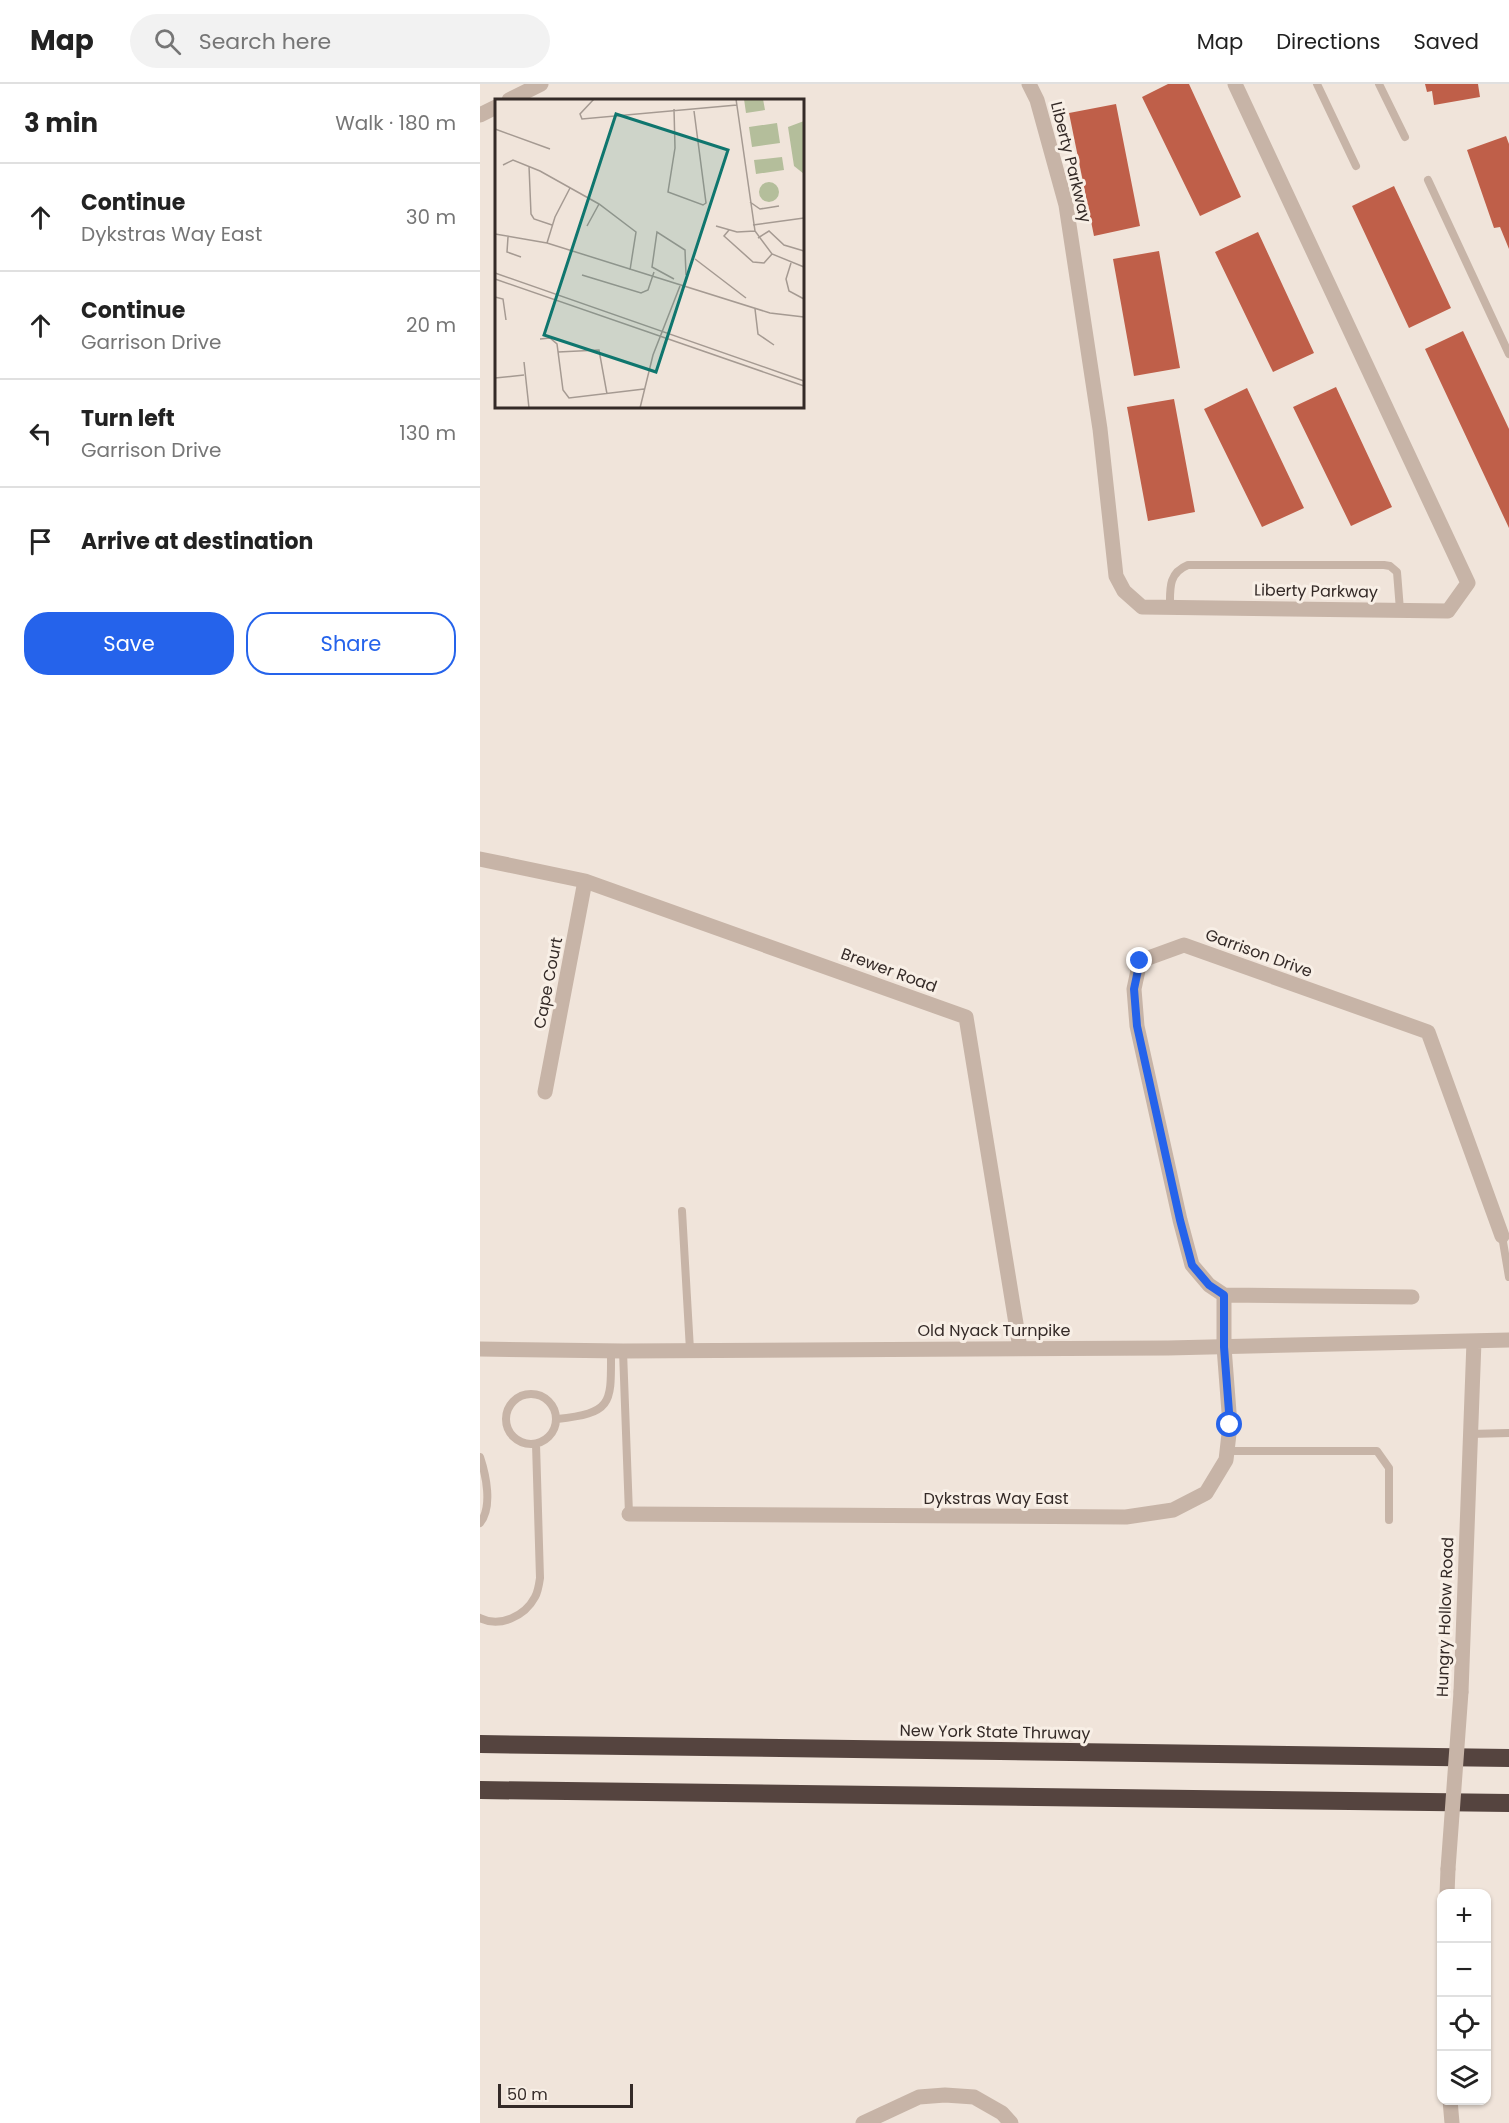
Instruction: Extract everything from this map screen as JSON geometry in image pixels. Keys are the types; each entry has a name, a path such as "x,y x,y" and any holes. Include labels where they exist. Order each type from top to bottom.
{"highway":[{"name":"New York State Thruway","path":"480,1744 1509,1758"},
{"path":"480,1790 1509,1803"}],"street":[{"path":"511,99 541,84"},
{"name":"Liberty Parkway","path":"1029,84 1037,100 1066,205 1100,429 1116,576 1125,591 1142,607 1448,611 1468,583 1235,84"},
{"path":"480,115 495,108"},
{"name":"Brewer Road","path":"480,859 585,881 966,1017 1020,1348"},
{"name":"Cape Court","path":"545,1092 585,881"},
{"name":"Garrison Drive","path":"1224,1295 1209,1285 1192,1265 1137,1026 1134,989 1140,961 1184,945 1428,1032 1502,1236"},
{"path":"1224,1347 1224,1295 1412,1297"},
{"name":"Old Nyack Turnpike","path":"480,1349 617,1351 1224,1347 1509,1340"},
{"name":"Hungry Hollow Road","path":"1447,1889 1461,1692 1474,1341"},
{"name":"Dykstras Way East","path":"629,1514 1126,1517 1173,1510 1206,1493 1226,1460 1230,1425 1224,1347"},
{"path":"864,2123 920,2097 945,2095 974,2097 1002,2113 1011,2123"},
{"path":"1450,2105 1452,2123"}],"lane":[{"path":"1317,84 1356,166"},
{"path":"1379,84 1405,137"},
{"path":"1428,180 1509,354"},
{"path":"1170,608 1171,581 1180,568 1188,565 1384,565 1390,566 1397,572 1400,610"},
{"path":"682,1211 690,1350"},
{"path":"1502,1236 1509,1277"},
{"path":"557,1419 596,1412 607,1402 617,1351"},
{"path":"617,1351 626,1378 629,1514"},
{"path":"537,1395 551,1404 557,1419 551,1435 536,1444 520,1442 509,1431 506,1415 514,1401 520,1397 537,1395"},
{"path":"1470,1434 1509,1433"},
{"path":"480,1618 486,1621 507,1621 526,1610 537,1596 540,1578 536,1444"},
{"path":"1227,1451 1377,1451 1389,1468 1389,1520"},
{"path":"480,1457 484,1470 487,1500 483,1519 480,1522"}],"building":[{"path":"1168,84 1189,84 1241,197 1200,216 1142,97"},
{"path":"1425,84 1478,84 1480,97 1434,105 1432,91 1427,92"},
{"path":"1116,104 1140,226 1094,236 1069,113"},
{"path":"1506,136 1509,144 1509,249 1500,227 1494,228 1467,150"},
{"path":"1394,186 1451,308 1409,328 1352,206"},
{"path":"1258,232 1314,353 1273,372 1215,252"},
{"path":"1159,251 1180,368 1134,376 1113,259"},
{"path":"1463,331 1509,429 1509,528 1425,349"},
{"path":"1336,387 1392,507 1351,526 1293,407"},
{"path":"1247,388 1304,508 1262,527 1204,409"},
{"path":"1174,399 1195,512 1148,521 1127,407"}],"route":[{"path":"1140,961 1134,989 1137,1026 1180,1220 1192,1265 1209,1285 1224,1295 1224,1347 1230,1425"}]}
